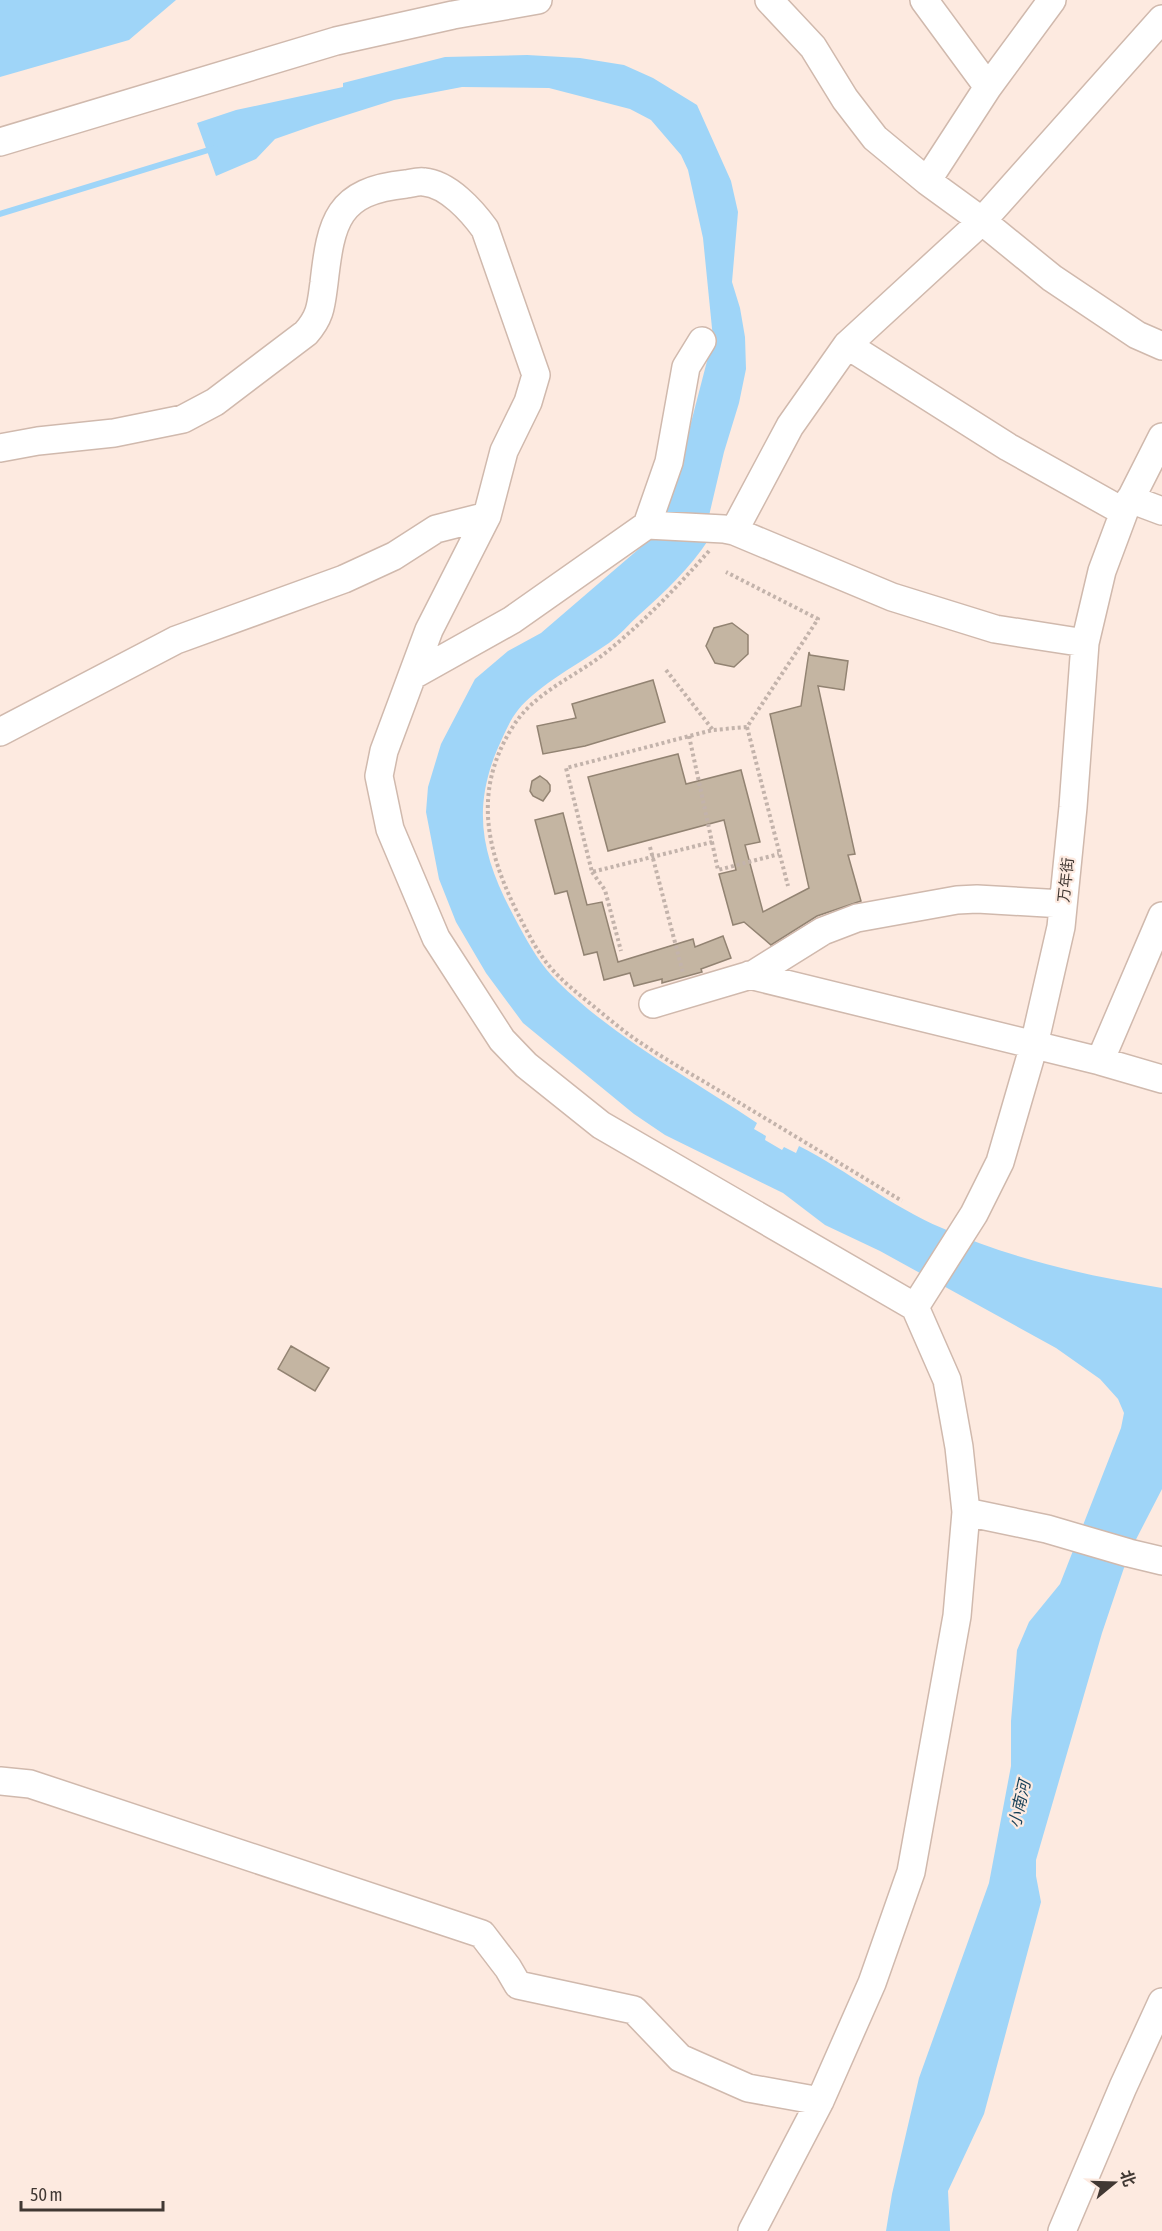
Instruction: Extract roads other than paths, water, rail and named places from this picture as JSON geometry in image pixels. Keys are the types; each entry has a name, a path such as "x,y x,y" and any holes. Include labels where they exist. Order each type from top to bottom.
{"street":[{"path":"0,142 336,41 453,15 538,0"},
{"path":"769,0 813,47 845,99 875,138 1052,278 1137,335 1162,345"},
{"path":"924,0 988,87"},
{"path":"927,181 988,87 1052,0"},
{"path":"723,536 790,426 847,345 982,221 1162,20"},
{"path":"0,448 38,441 114,433 183,420 215,402 306,333 316,322 320,312 330,240 337,218 351,201 370,189 425,182 440,187 471,210 484,229 536,375 528,402 504,451 487,516 429,630 381,762 379,776 381,794 390,829 436,938 502,1040 526,1065 601,1125 922,1297 946,1380 959,1447 966,1512 957,1616 911,1872 872,1983 820,2102 752,2231"},
{"path":"412,676 512,620 647,525 669,462 686,367 702,341"},
{"path":"847,345 1008,447 1127,505 1162,511"},
{"name":"万年街","path":"922,1297 974,1214 1000,1162 1034,1045 1061,927 1073,807 1085,643 1102,571 1127,505 1162,437"},
{"path":"0,732 176,640 344,579 394,556 436,529 487,516"},
{"path":"647,525 723,536 892,597 995,629 1085,643"},
{"path":"653,1004 749,975 823,931 857,918 957,900 1063,904"},
{"path":"1100,1061 1162,916"},
{"path":"749,975 1100,1061 1162,1079"},
{"path":"966,1512 1047,1529 1162,1561"},
{"path":"0,1781 30,1784 482,1934 518,1985 634,2010 680,2058 748,2088 820,2102"},
{"path":"1062,2231 1123,2086 1162,2002"}],"water":[{"path":"0,0 176,0 129,40 0,77"},
{"path":"527,55 580,58 624,65 653,78 697,105 731,181 738,212 732,282 740,308 745,337 746,369 708,520 661,518 686,442 713,338 703,238 688,170 681,155 651,120 630,109 549,88 462,87 394,100 275,139 256,159 216,176 197,123 236,110 343,87 343,83 445,57"},
{"name":"小南河","path":"655,535 709,539 677,579 617,637 548,683 518,710 497,750 489,774 484,797 483,819 490,862 507,904 536,956 558,982 604,1022 757,1123 754,1129 766,1136 765,1140 782,1150 784,1147 796,1153 799,1146 924,1219 995,1249 1078,1272 1162,1288 1162,1489 1129,1553 1102,1633 1036,1860 1036,1876 1041,1902 984,2114 948,2191 950,2231 886,2231 892,2194 919,2078 989,1883 1011,1766 1011,1721 1017,1650 1029,1622 1060,1584 1121,1428 1124,1413 1118,1399 1100,1379 1056,1348 880,1251 825,1225 783,1193 665,1135 634,1114 523,1023 486,973 456,922 439,879 426,812 428,787 441,744 475,679 508,651 541,633"}],"waterway":[{"path":"0,214 215,148"}]}
